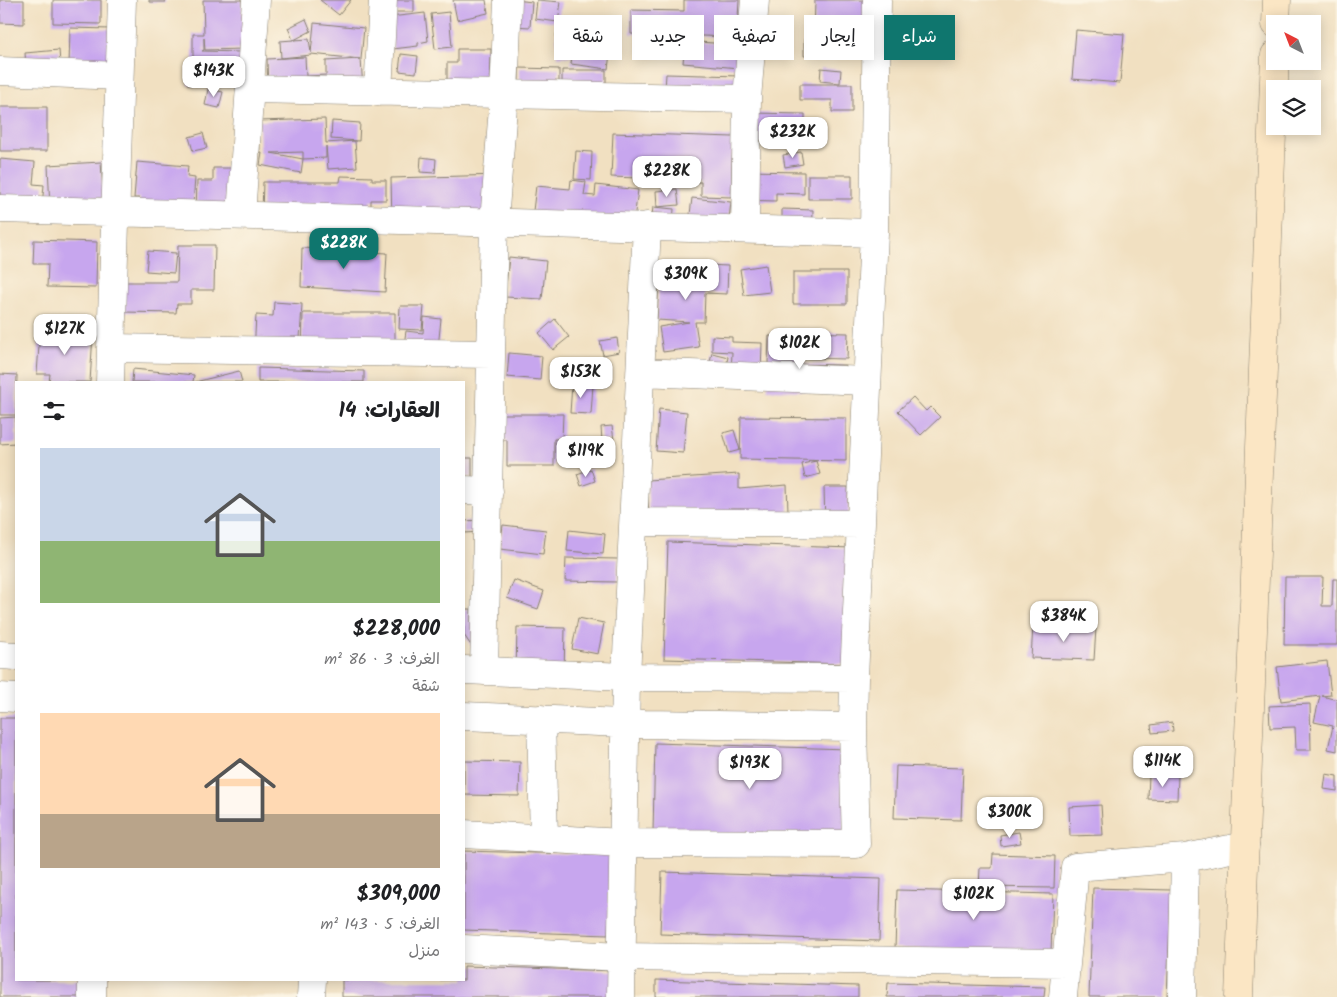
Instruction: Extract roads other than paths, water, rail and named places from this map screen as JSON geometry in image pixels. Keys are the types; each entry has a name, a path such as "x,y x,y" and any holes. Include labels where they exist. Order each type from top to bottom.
{"main road":[{"path":"1276,15 1277,0"},
{"path":"1239,997 1274,70"}],"street":[{"path":"110,381 122,0"},
{"path":"241,215 256,0"},
{"path":"378,92 383,0"},
{"path":"508,0 504,94 494,222 491,354 476,491 474,671 626,677 854,678"},
{"path":"745,229 747,99 755,0"},
{"path":"465,834 623,843 856,844 853,727 854,678 874,233 877,0"},
{"path":"0,71 120,76"},
{"path":"251,90 747,99"},
{"path":"0,209 874,233"},
{"path":"620,997 626,677 647,226"},
{"path":"111,348 491,354"},
{"path":"641,372 867,381"},
{"path":"634,522 860,524"},
{"path":"0,655 15,656"},
{"path":"0,697 15,698"},
{"path":"465,716 626,724 853,727"},
{"path":"541,719 544,838"},
{"path":"1063,997 1076,867 1185,858 1245,846"},
{"path":"1182,997 1185,858"},
{"path":"465,949 621,957 1066,963"},
{"path":"92,981 92,997"},
{"path":"311,997 312,981"}]}
